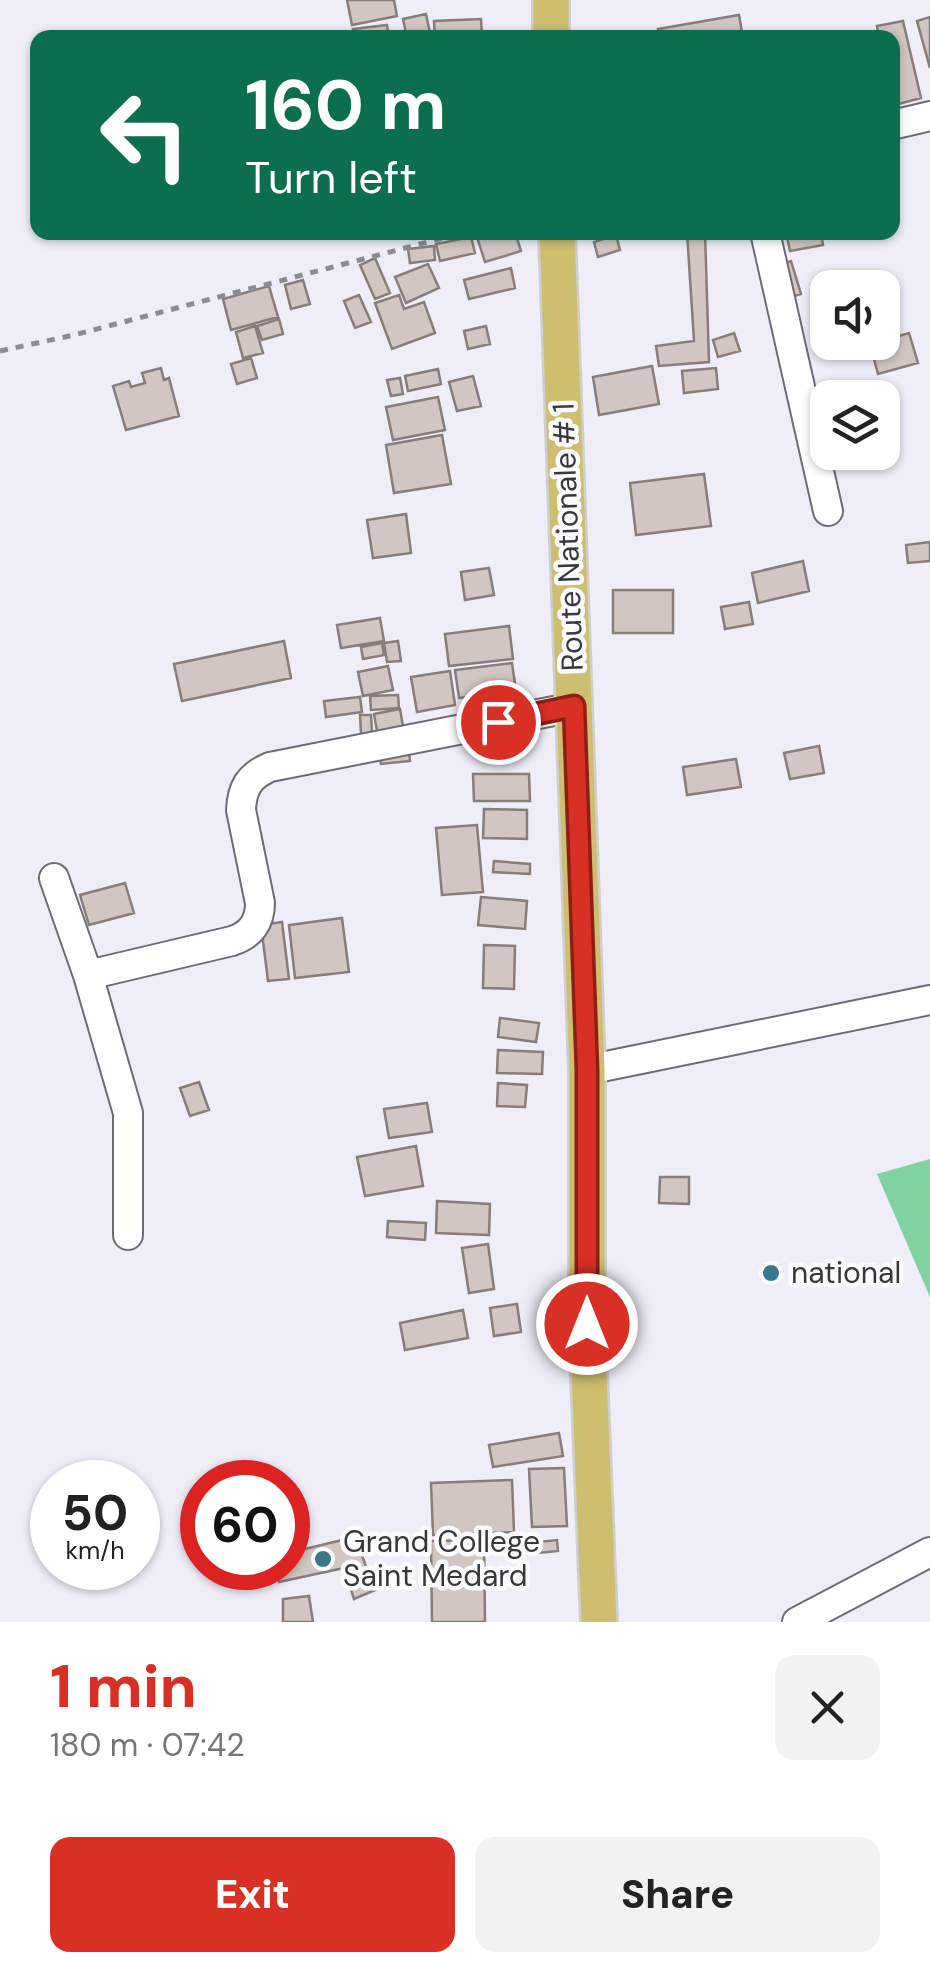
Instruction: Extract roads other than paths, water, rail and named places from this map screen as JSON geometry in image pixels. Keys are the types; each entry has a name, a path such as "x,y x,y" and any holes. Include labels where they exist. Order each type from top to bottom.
{"main road":[{"path":"550,0 552,30"},
{"name":"Route Nationale # 1","path":"557,240 587,1070 587,1324 599,1622"}],"street":[{"path":"900,123 930,116"},
{"path":"767,240 828,511"},
{"path":"88,975 232,941 254,928 260,903 241,810 242,795 258,772 574,706"},
{"path":"54,878 88,975 128,1113 128,1235"},
{"path":"587,1070 930,1000"},
{"path":"797,1622 930,1552"}],"place":[{"name":"national","path":"771,1273"},
{"name":"Grand College Saint Medard","path":"323,1559"}]}
